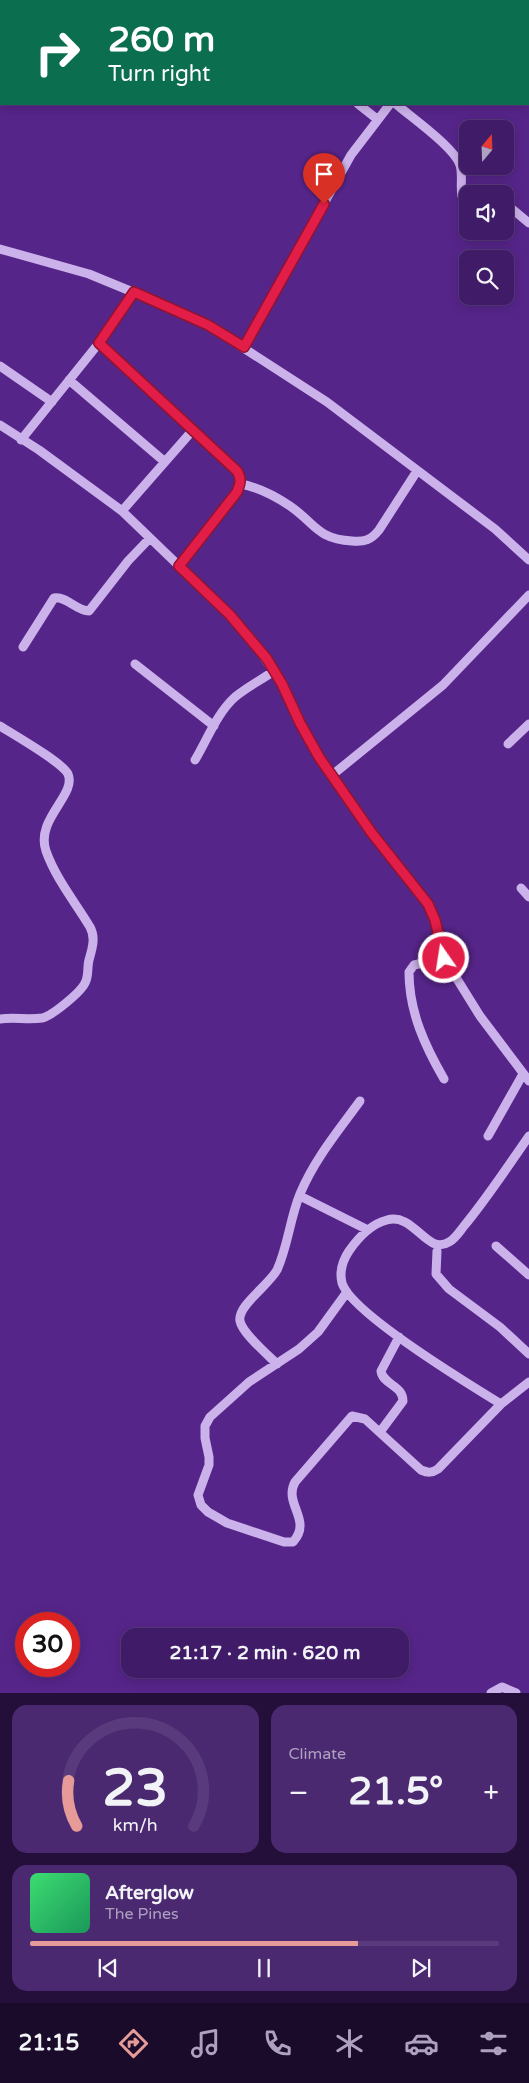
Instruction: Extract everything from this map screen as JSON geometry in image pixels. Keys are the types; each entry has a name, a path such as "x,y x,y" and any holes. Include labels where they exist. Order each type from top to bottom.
{"street":[{"path":"359,105 377,119"},
{"path":"244,347 350,155 389,105"},
{"path":"397,105 447,147 456,157 460,166 461,185"},
{"path":"514,211 529,224"},
{"path":"0,249 89,274 208,325 327,402 495,529 529,560"},
{"path":"21,440 99,343 134,292"},
{"path":"99,343 237,471 240,477 237,492 179,566"},
{"path":"0,366 52,402"},
{"path":"70,380 165,462"},
{"path":"0,425 39,450 122,510 246,632 274,672 300,723 331,776 371,832 428,904 435,920 444,958 480,1016 526,1077 488,1136"},
{"path":"122,510 192,431"},
{"path":"240,484 252,486 288,505 322,534 332,539 365,541 373,538 379,530 417,470"},
{"path":"23,647 52,600 58,597 79,609 88,611 92,609 128,560 150,538"},
{"path":"331,776 443,685 529,595"},
{"path":"135,664 214,726"},
{"path":"195,760 214,726 234,699 249,686 274,672"},
{"path":"508,744 529,724"},
{"path":"0,726 59,765 68,774 70,783 67,791 49,819 46,828 44,838 45,850 55,871 90,928 93,944 85,984 60,1009 43,1018 0,1019"},
{"path":"521,888 529,897"},
{"path":"444,958 414,965 408,972 420,1032 444,1079"},
{"path":"277,1364 244,1329 240,1322 240,1314 244,1307 276,1272 300,1196 309,1174 360,1101"},
{"path":"501,1404 399,1337 359,1305 347,1292 343,1284 341,1272 344,1259 351,1248 368,1230 387,1219 400,1219 410,1224 427,1240 435,1244 444,1246 452,1241 529,1136"},
{"path":"300,1196 368,1230"},
{"path":"496,1246 529,1275"},
{"path":"438,1251 436,1274 449,1289 500,1327 529,1354"},
{"path":"347,1292 318,1332 299,1349 249,1382 210,1417 205,1426 209,1465 198,1495 202,1505 208,1512 227,1523 284,1542 292,1542 297,1538 300,1516 291,1497 291,1490 295,1482 352,1416 365,1419 421,1470 433,1472 501,1404 528,1384"},
{"path":"380,1432 403,1401 403,1395 400,1390 384,1378 380,1371 399,1337"},
{"path":"492,1693 502,1687 516,1693"}],"route":[{"path":"324,204 244,347 208,325 134,292 99,343 237,471 240,477 240,484 237,492 179,566 230,615 267,659 282,684 300,723 319,757 347,800 428,904 435,920 444,958"}]}
